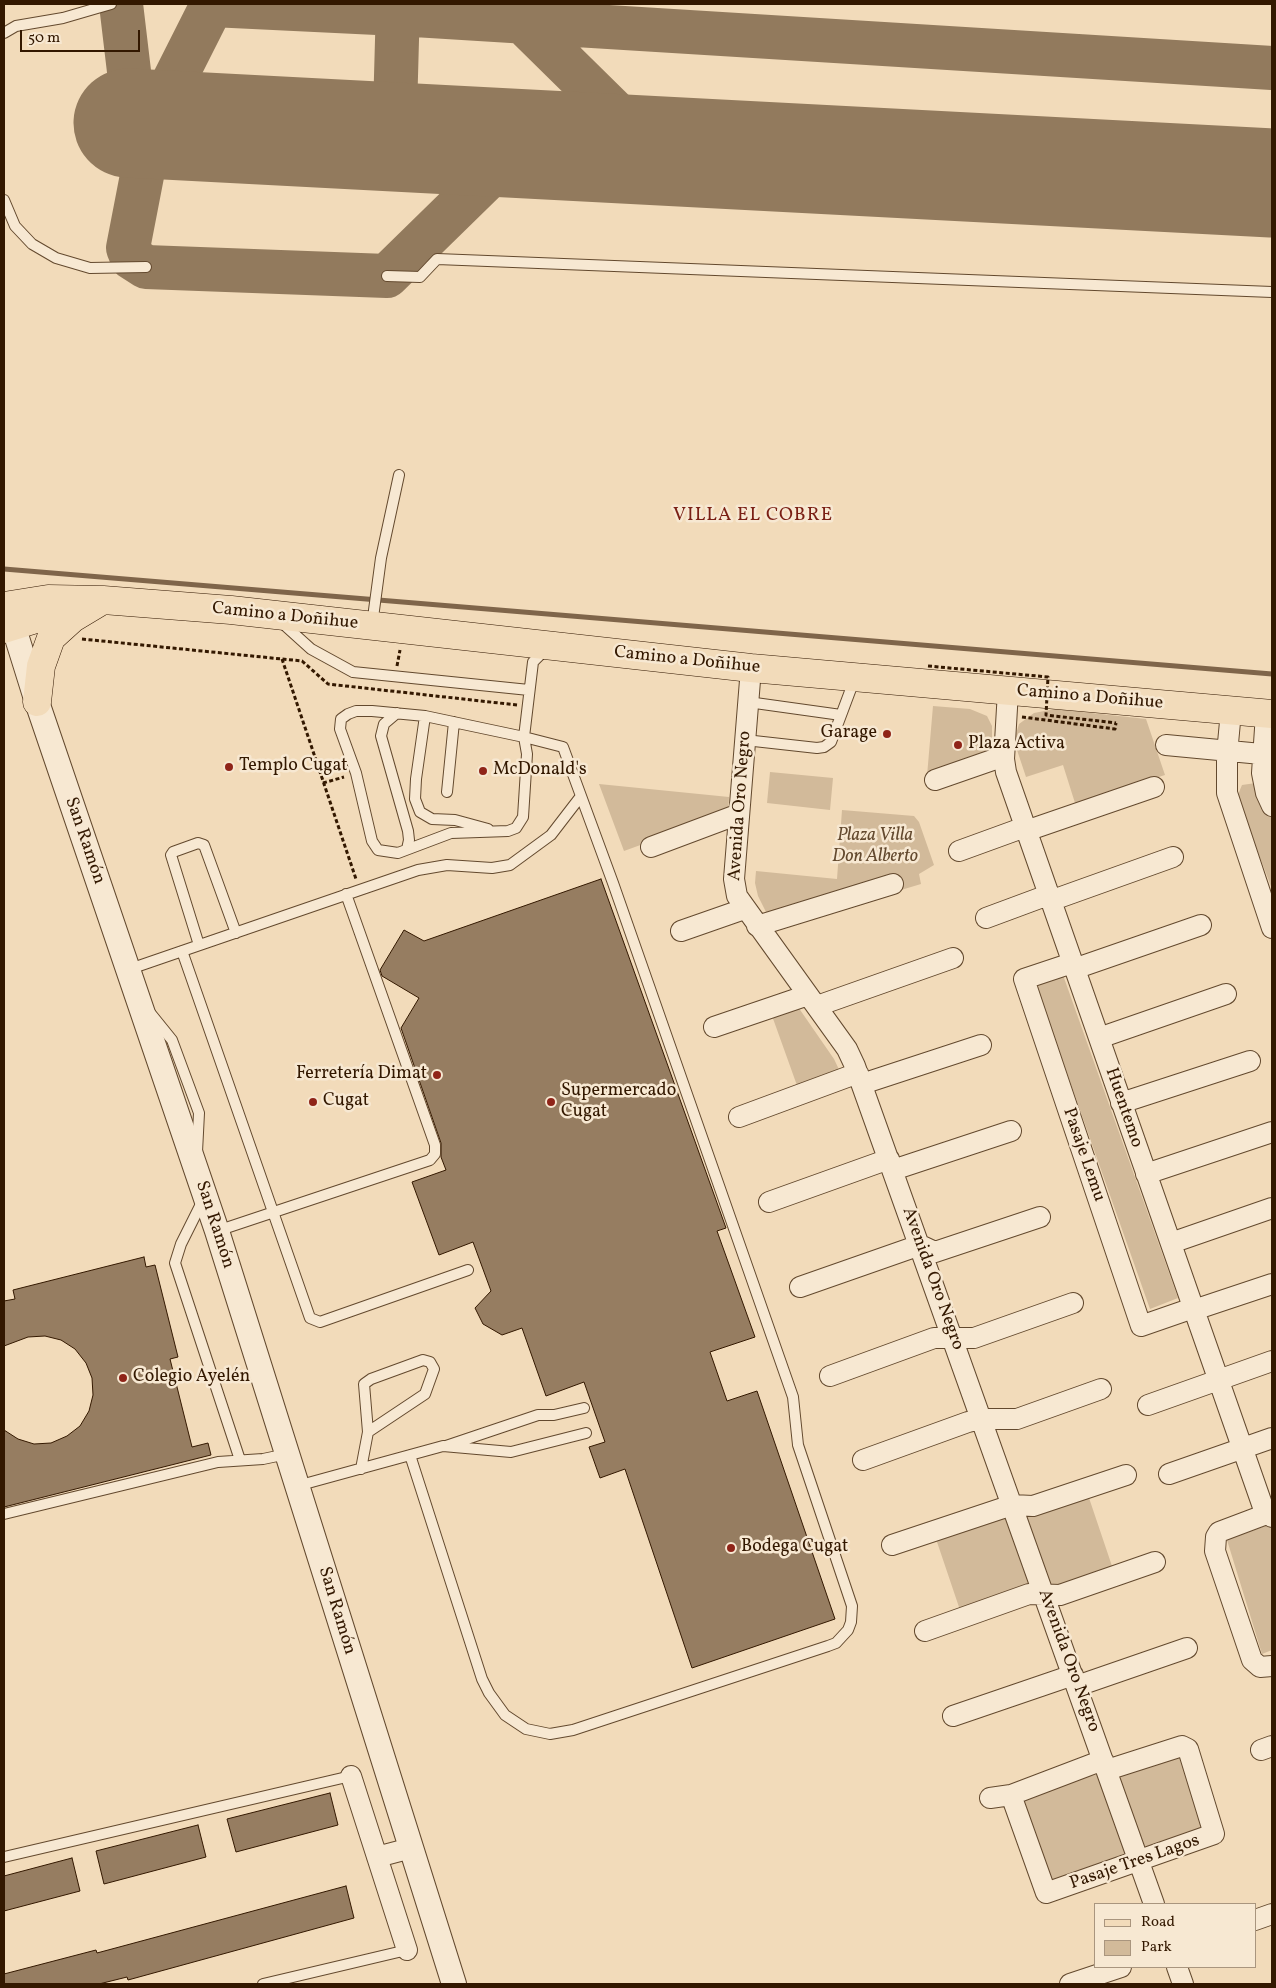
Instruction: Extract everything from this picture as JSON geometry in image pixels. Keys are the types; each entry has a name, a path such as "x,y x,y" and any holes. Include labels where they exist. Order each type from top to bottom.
{"main road":[{"name":"Camino a Doñihue","path":"6,614 48,599 103,600 274,615 751,668 856,677 1008,703 1269,714"},
{"path":"36,702 41,666 51,638 73,618 103,600"}],"street":[{"name":"San Ramón","path":"6,614 205,1197 454,1984"},
{"name":"Avenida Oro Negro","path":"751,668 734,879 737,896 744,909 851,1055 1154,1903"},
{"name":"Huentemo","path":"1008,703 1004,756 1006,772 1242,1448 1263,1506 1271,1514"},
{"path":"1231,711 1227,750 1227,793 1268,904 1272,928"},
{"path":"1269,714 1268,754 1263,784 1272,806"},
{"path":"1166,745 1268,754"},
{"path":"935,780 1004,756"},
{"path":"959,851 1154,787"},
{"path":"651,846 739,814"},
{"path":"986,918 1173,857"},
{"path":"757,926 893,884"},
{"path":"681,931 744,909"},
{"name":"Pasaje Lemu","path":"1194,1309 1141,1326 1024,979 1073,966 1201,925"},
{"path":"714,1027 953,958"},
{"path":"1099,1038 1226,994"},
{"path":"739,1116 981,1045"},
{"path":"1121,1103 1250,1061"},
{"path":"769,1202 1011,1131"},
{"path":"1146,1174 1272,1132"},
{"path":"1170,1243 1272,1208"},
{"path":"800,1287 920,1245 935,1252 1040,1217"},
{"path":"1194,1309 1272,1284"},
{"path":"830,1376 934,1338 974,1338 1073,1303"},
{"path":"1148,1404 1272,1361"},
{"path":"864,1460 982,1419 1017,1419 1102,1389"},
{"path":"1168,1474 1272,1438"},
{"path":"892,1545 1012,1505 1033,1506 1126,1475"},
{"path":"1271,1514 1219,1532 1216,1537 1215,1551 1252,1660 1260,1667 1272,1666"},
{"path":"925,1632 1029,1594 1060,1595 1155,1562"},
{"path":"953,1716 1187,1648"},
{"name":"Pasaje Tres Lagos","path":"990,1798 1011,1794 1105,1765 1178,1746 1188,1749 1214,1834 1046,1894 1011,1794"},
{"path":"351,1776 407,1950"},
{"path":"377,1857 411,1848"},
{"path":"1256,1920 1272,1914"},
{"path":"1070,1984 1117,1968"},
{"path":"1177,1968 1183,1984"}],"lane":[{"path":"4,33 16,26 63,18 111,4"},
{"path":"4,200 15,226 32,244 56,258 90,268 146,267"},
{"path":"387,276 420,277 437,259 1272,292"},
{"path":"372,626 381,558 399,476"},
{"path":"274,615 311,649 353,672 529,690"},
{"path":"410,1455 482,1679 489,1693 505,1715 526,1729 550,1734 573,1730 828,1646 836,1643 848,1630 851,1622 852,1606 798,1445 793,1397 563,747 524,737 425,716 356,711 341,719 340,729 356,773 374,846 378,850 390,854 451,833 508,831 516,828 523,817 527,754 524,737 533,662 550,646"},
{"path":"745,740 818,748 824,747 831,742 840,714 856,677"},
{"path":"748,702 840,714"},
{"path":"397,713 384,724 381,736 408,831 410,840 407,849"},
{"path":"425,716 415,799 420,812 426,818 455,820 492,831"},
{"path":"447,792 454,722"},
{"path":"127,970 418,870 447,865 492,868 518,862 551,836 581,796"},
{"path":"199,945 171,855 173,852 198,844 204,845 236,933"},
{"path":"216,1231 430,1160 435,1154 435,1145 346,894"},
{"path":"182,951 310,1318 314,1322 320,1322 468,1270"},
{"path":"136,993 172,1040 199,1113 196,1170"},
{"path":"151,1038 186,1078"},
{"path":"205,1197 181,1244 175,1263 240,1460"},
{"path":"361,1468 368,1432 364,1384 371,1379 423,1360 430,1362 434,1369 425,1394 368,1432"},
{"path":"297,1486 443,1446 498,1426 538,1415 554,1415 584,1408"},
{"path":"443,1446 511,1452 586,1433"},
{"path":"4,1514 218,1462 263,1459 287,1454"},
{"path":"4,1857 351,1776"},
{"path":"263,1984 407,1950"}],"path":[{"path":"393,692 403,629"},
{"path":"282,659 360,891"},
{"path":"928,666 1048,677 1046,715 1116,723 1115,729 1051,721 1008,703"}],"green space":[{"path":"933,706 970,709 987,716 992,726 992,753 927,776"},
{"path":"1055,709 1146,719 1165,775 1075,803 1063,765 1026,777 1014,741 1019,724 1034,713"},
{"path":"770,772 833,778 830,810 767,803"},
{"path":"1256,783 1266,811 1272,818 1272,889 1237,797 1242,785"},
{"path":"599,784 729,797 728,813 624,851"},
{"name":"Plaza Villa Don Alberto","path":"842,810 914,816 919,822 934,865 919,874 921,884 901,890 894,878 767,914 758,896 755,883 756,871 837,879"},
{"path":"1063,975 1178,1298 1150,1309 1036,985"},
{"path":"796,1004 834,1059 842,1076 799,1091 771,1013"},
{"path":"1087,1492 1114,1572 961,1613 935,1536"},
{"path":"1268,1525 1272,1526 1272,1650 1262,1654 1227,1540"},
{"path":"1181,1753 1209,1826 1050,1889 1017,1798 1072,1779 1119,1771"}],"building":[{"name":"Supermercado Cugat","path":"601,879 726,1228 717,1231 755,1337 710,1352 727,1401 757,1391 835,1619 692,1668 625,1469 600,1478 589,1447 605,1442 584,1382 546,1396 522,1328 502,1335 483,1324 475,1308 491,1291 473,1242 439,1255 412,1182 446,1170 441,1157 441,1143 401,1028 419,998 382,976 380,970 404,930 424,941"},
{"path":"144,1257 146,1267 155,1265 178,1357 170,1359 192,1447 208,1443 211,1455 4,1507 4,1430 18,1439 34,1444 51,1443 67,1436 80,1426 89,1411 93,1395 92,1378 86,1363 75,1349 61,1340 45,1336 28,1337 4,1346 4,1301 15,1299 13,1290"},
{"path":"330,1793 338,1825 236,1852 227,1819"},
{"path":"198,1825 206,1857 104,1884 96,1851"},
{"path":"72,1858 80,1891 4,1911 4,1876"},
{"path":"346,1886 354,1918 128,1980 127,1977 99,1984 4,1984 4,1974 96,1950 97,1953"}],"waterway":[{"path":"4,569 1272,674"}],"taxiway":[{"path":"121,4 133,105 139,115 152,124"},
{"path":"398,4 395,112 403,128 418,137"},
{"path":"523,143 387,276 146,267 132,258 128,248 152,124 212,5 398,14 1272,68"},
{"path":"523,22 653,150"},
{"path":"366,135 383,129 395,112"}],"runway":[{"path":"128,123 1272,183"}],"place":[{"name":"Garage","path":"887,734"},
{"name":"Plaza Activa","path":"958,745"},
{"name":"Templo Cugat","path":"229,767"},
{"name":"McDonald's","path":"483,771"},
{"name":"Ferretería Dimat","path":"437,1075"},
{"name":"Cugat","path":"313,1102"},
{"name":"Supermercado Cugat","path":"551,1102"},
{"name":"Colegio Ayelén","path":"123,1378"},
{"name":"Bodega Cugat","path":"731,1548"}],"district":[{"name":"VILLA EL COBRE","path":"753,517"}]}
